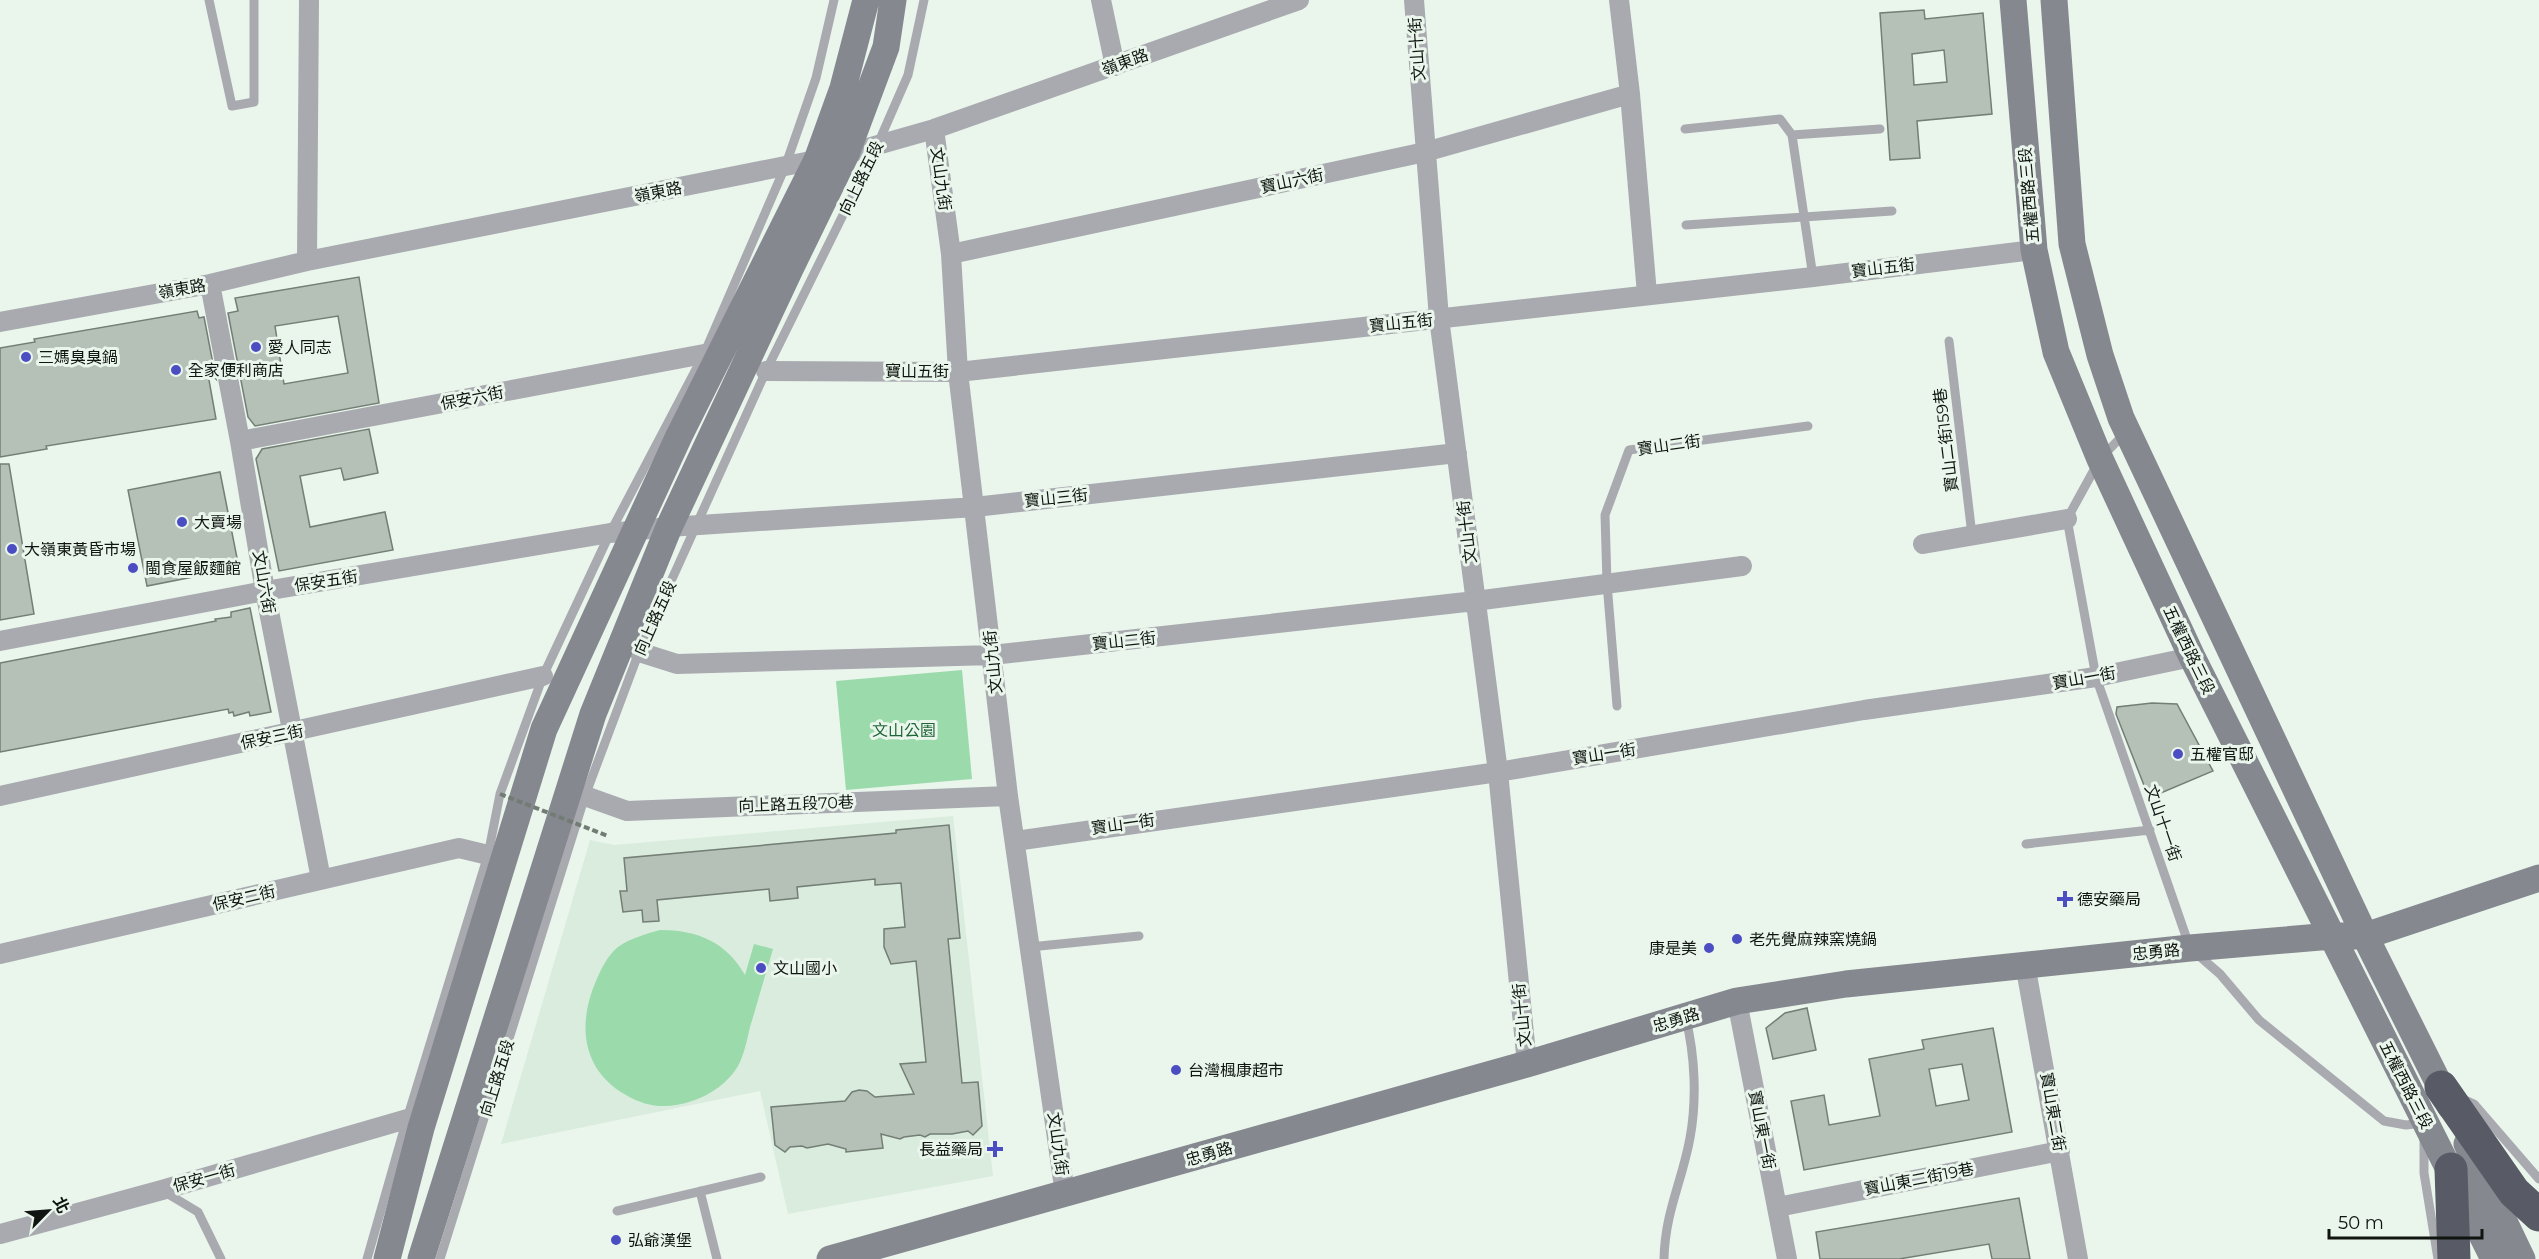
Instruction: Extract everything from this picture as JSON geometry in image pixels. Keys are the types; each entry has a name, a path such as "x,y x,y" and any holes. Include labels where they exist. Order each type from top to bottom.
{"highway":[{"path":"2441,1087 2514,1192 2539,1215"},
{"path":"2451,1169 2454,1259"}],"main road":[{"name":"向上路五段","path":"420,1259 592,714 641,530 679,436 818,160 843,88 866,0"},
{"name":"向上路五段","path":"387,1259 421,1128 544,729 641,530 790,269 846,154 886,47 893,0"},
{"name":"五權西路三段","path":"2013,0 2034,250 2056,351 2100,459 2192,657 2424,1122 2451,1169 2494,1259"},
{"name":"五權西路三段","path":"2054,0 2072,244 2100,355 2128,430 2365,936 2441,1087 2522,1259"},
{"name":"忠勇路","path":"833,1259 1527,1064 1737,1001 1846,984 2025,964 2332,936 2365,936 2539,878"}],"street":[{"path":"307,261 309,0"},
{"path":"1101,0 1115,66"},
{"name":"嶺東路","path":"0,322 210,284 307,261 846,154 934,129 1299,0"},
{"name":"文山十街","path":"1414,0 1439,318 1498,772 1527,1064"},
{"path":"1619,0 1630,94 1647,294"},
{"name":"寶山六街","path":"951,255 1425,152 1630,94"},
{"name":"文山九街","path":"934,129 951,255 958,372 1008,796 1065,1194"},
{"name":"寶山五街","path":"766,371 958,372 1813,277 2034,250"},
{"name":"文山六街","path":"210,284 240,441 265,591 321,879"},
{"name":"保安六街","path":"240,441 704,354"},
{"name":"寶山三街","path":"641,530 975,507 1457,453"},
{"path":"1923,544 2067,519"},
{"name":"保安五街","path":"0,641 265,591 641,530"},
{"name":"寶山二街","path":"639,652 677,664 992,655 1475,601 1742,566"},
{"name":"寶山一街","path":"1015,841 1498,772 1864,711 2096,677 2192,657"},
{"name":"保安三街","path":"0,796 543,676"},
{"name":"向上路五段70巷","path":"585,796 627,811 1008,796"},
{"name":"保安二街","path":"0,954 459,848 488,855"},
{"name":"寶山東二街","path":"2025,964 2078,1259"},
{"name":"寶山東一街","path":"1737,1001 1787,1259"},
{"name":"保安一街","path":"0,1234 407,1119"},
{"name":"寶山東二街19巷","path":"1778,1207 2060,1151"}],"lane":[{"path":"209,0 232,106 254,102 254,0"},
{"name":"向上路五段","path":"367,1259 407,1119 488,855 500,794 543,676 641,530 704,354 785,167 816,78 834,0"},
{"name":"向上路五段","path":"440,1259 585,796 639,652 766,371 877,146 908,75 924,0"},
{"path":"1685,129 1780,119 1792,135 1813,277"},
{"path":"1792,135 1881,129"},
{"path":"1686,225 1892,211"},
{"name":"寶山二街159巷","path":"1949,341 1972,535"},
{"name":"寶山二街","path":"1617,706 1607,583 1605,515 1629,450 1808,426"},
{"path":"2067,519 2100,459 2128,430"},
{"name":"文山十一街","path":"2067,519 2096,677 2190,948"},
{"path":"2026,844 2150,830"},
{"path":"1030,948 1139,936"},
{"path":"2190,948 2220,974 2259,1020 2384,1121 2406,1125 2424,1122 2424,1173 2438,1259"},
{"path":"1664,1259 1664,1236 1690,1139 1693,1113 1692,1044 1685,1017"},
{"path":"2441,1087 2474,1104 2539,1179"},
{"path":"617,1211 761,1177"},
{"path":"162,1190 198,1212 221,1259"},
{"path":"700,1191 717,1259"}],"path":[{"path":"500,794 609,836"}],"shaded area":[{"name":"文山國小","path":"953,816 993,1176 788,1214 760,1091 501,1144 590,840 614,845"}],"green space":[{"name":"文山公園","path":"962,670 972,779 846,790 836,681"},
{"path":"660,930 687,932 710,940 729,954 745,975 754,944 773,949 744,1052 734,1072 718,1088 705,1095 683,1104 666,1106 642,1103 611,1085 592,1060 587,1045 586,1030 586,1014 590,998 608,958 623,944"}],"building":[{"path":"1924,10 1925,19 1983,13 1992,114 1917,121 1920,158 1890,160 1880,13","holes":["1944,50 1947,82 1914,85 1912,54"]},
{"name":"愛人同志","path":"359,277 379,403 255,426 248,417 228,313 238,311 235,298","holes":["338,316 348,373 284,384 275,326"]},
{"path":"197,311 199,318 204,317 216,379 207,369 216,419 46,446 47,449 0,457 0,348 35,342 34,339"},
{"path":"369,429 378,473 344,480 341,468 300,476 310,527 385,512 393,550 279,571 256,459 262,449"},
{"name":"大嶺東黃昏市場","path":"0,464 9,464 34,614 0,620"},
{"name":"大賣場","path":"220,472 239,568 147,586 128,490"},
{"path":"250,608 271,712 250,716 249,712 234,716 233,712 229,713 228,709 0,752 0,663 216,621 215,619 231,617 231,612"},
{"name":"五權官邸","path":"2152,703 2177,704 2213,771 2149,798 2116,714 2117,707"},
{"path":"949,825 960,938 948,939 962,1083 978,1082 982,1126 973,1135 968,1131 900,1139 881,1134 883,1148 846,1152 846,1149 828,1144 807,1148 790,1147 785,1152 775,1145 771,1107 845,1101 852,1092 859,1090 867,1091 875,1097 914,1094 900,1064 926,1062 916,961 891,964 884,947 884,929 905,927 901,883 875,885 875,879 797,887 798,898 770,901 769,889 657,900 659,921 643,922 642,910 623,912 620,891 627,891 624,858 896,833 896,830"},
{"path":"1807,1008 1816,1050 1773,1059 1766,1028 1785,1013"},
{"path":"1993,1028 2012,1132 1804,1170 1791,1101 1824,1095 1829,1125 1880,1116 1869,1059 1924,1049 1922,1040","holes":["1962,1064 1969,1100 1936,1106 1929,1069"]},
{"path":"2019,1198 2030,1259 1992,1259 1989,1244 1899,1259 1820,1259 1816,1232"}],"place":[{"name":"愛人同志","path":"256,347"},
{"name":"三媽臭臭鍋","path":"26,357"},
{"name":"全家便利商店","path":"176,370"},
{"name":"大賣場","path":"182,522"},
{"name":"大嶺東黃昏市場","path":"12,549"},
{"name":"閩食屋飯麵館","path":"133,568"},
{"name":"五權官邸","path":"2178,754"},
{"name":"德安藥局","path":"2065,899"},
{"name":"老先覺麻辣窯燒鍋","path":"1737,939"},
{"name":"康是美","path":"1709,948"},
{"name":"文山國小","path":"761,968"},
{"name":"台灣楓康超市","path":"1176,1070"},
{"name":"長益藥局","path":"995,1149"},
{"name":"弘爺漢堡","path":"616,1240"}]}
